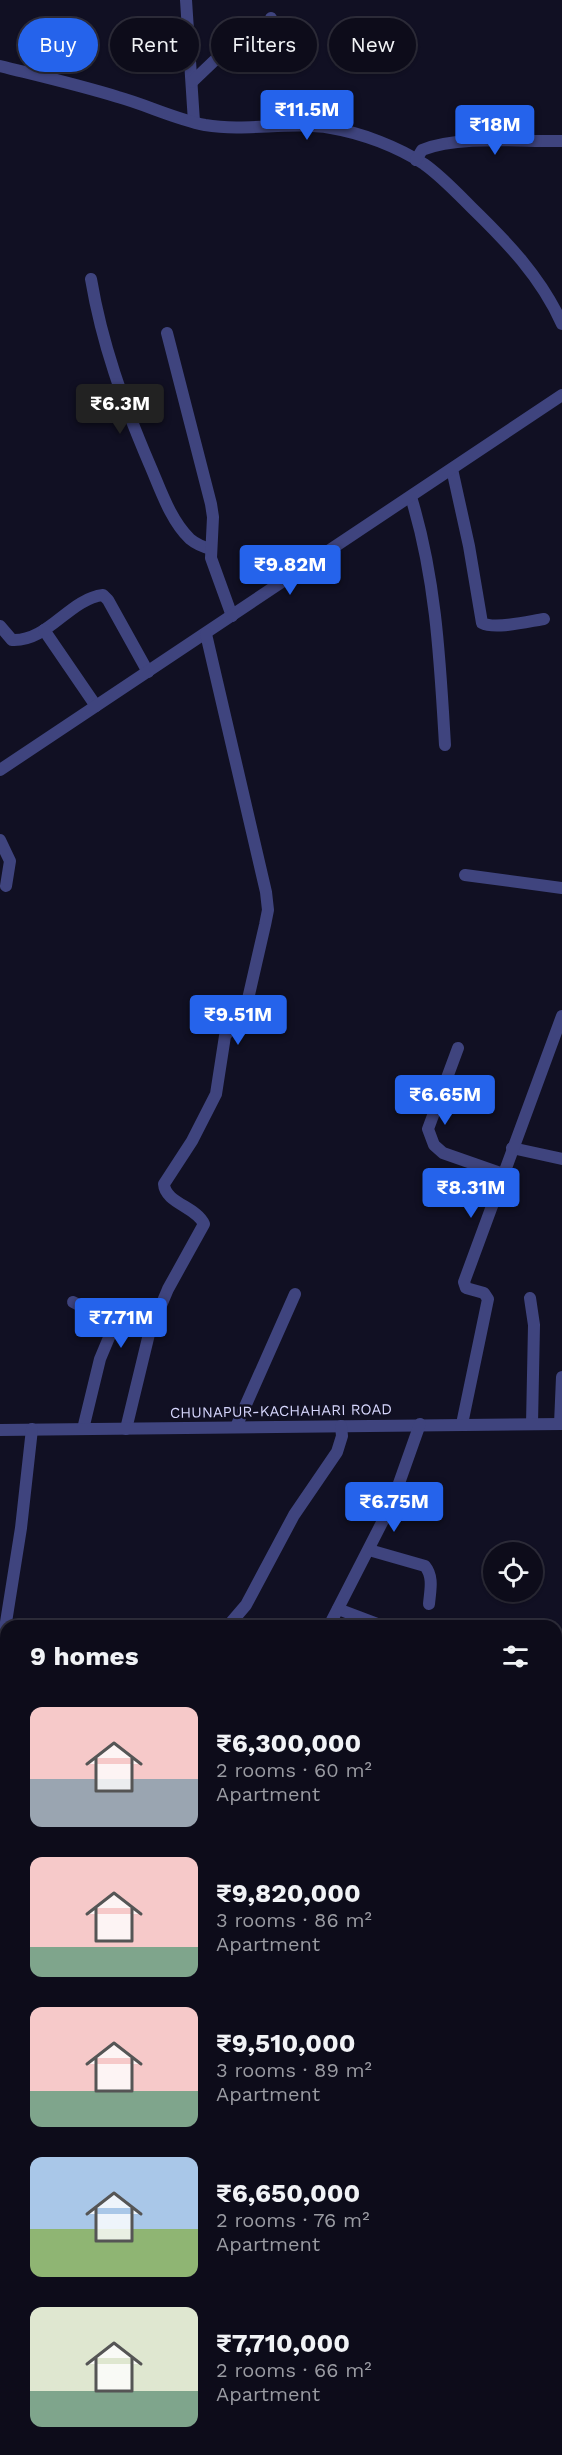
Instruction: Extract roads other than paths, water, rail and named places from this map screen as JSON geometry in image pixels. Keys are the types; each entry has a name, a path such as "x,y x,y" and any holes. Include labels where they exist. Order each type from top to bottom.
{"street":[{"path":"186,0 194,122"},
{"path":"192,82 211,64"},
{"path":"0,66 72,83 194,122 232,128 300,126 333,128 384,145 416,160 455,191 514,250 545,291 562,324"},
{"path":"416,160 422,150 447,144 513,140 562,141"},
{"path":"91,279 98,318 112,371 158,484 185,534 192,541 211,549"},
{"path":"166,333 211,504 212,558 232,616"},
{"path":"0,770 562,394"},
{"path":"452,469 469,546 482,623 488,626 504,625 544,619"},
{"path":"411,497 424,543 434,604 445,745"},
{"path":"0,626 10,638 15,640 44,630 78,606 95,597 103,596 108,600 148,672"},
{"path":"44,630 96,706"},
{"path":"126,1429 148,1334 168,1289 204,1224 199,1216 169,1194 164,1184 189,1147 213,1102 220,1078 225,1036 245,1012 267,914 266,892 206,634"},
{"path":"0,840 10,861 6,886"},
{"path":"465,875 562,888"},
{"path":"462,1424 488,1299 484,1293 466,1288 464,1282 562,1016"},
{"path":"458,1048 430,1123 430,1137 435,1148 443,1154 503,1174"},
{"path":"512,1148 562,1159"},
{"path":"236,1427 295,1294"},
{"path":"530,1298 534,1325 532,1424"},
{"path":"74,1302 109,1321 113,1328 100,1359 83,1429"},
{"path":"561,1424 562,1377"},
{"path":"332,1620 397,1491 420,1424"},
{"name":"CHUNAPUR-KACHAHARI ROAD","path":"0,1430 561,1424"},
{"path":"233,1620 246,1605 294,1515 337,1452 342,1436 341,1425"},
{"path":"6,1620 21,1528 32,1429"},
{"path":"369,1550 425,1566 431,1579 429,1604"},
{"path":"338,1609 367,1620"}]}
